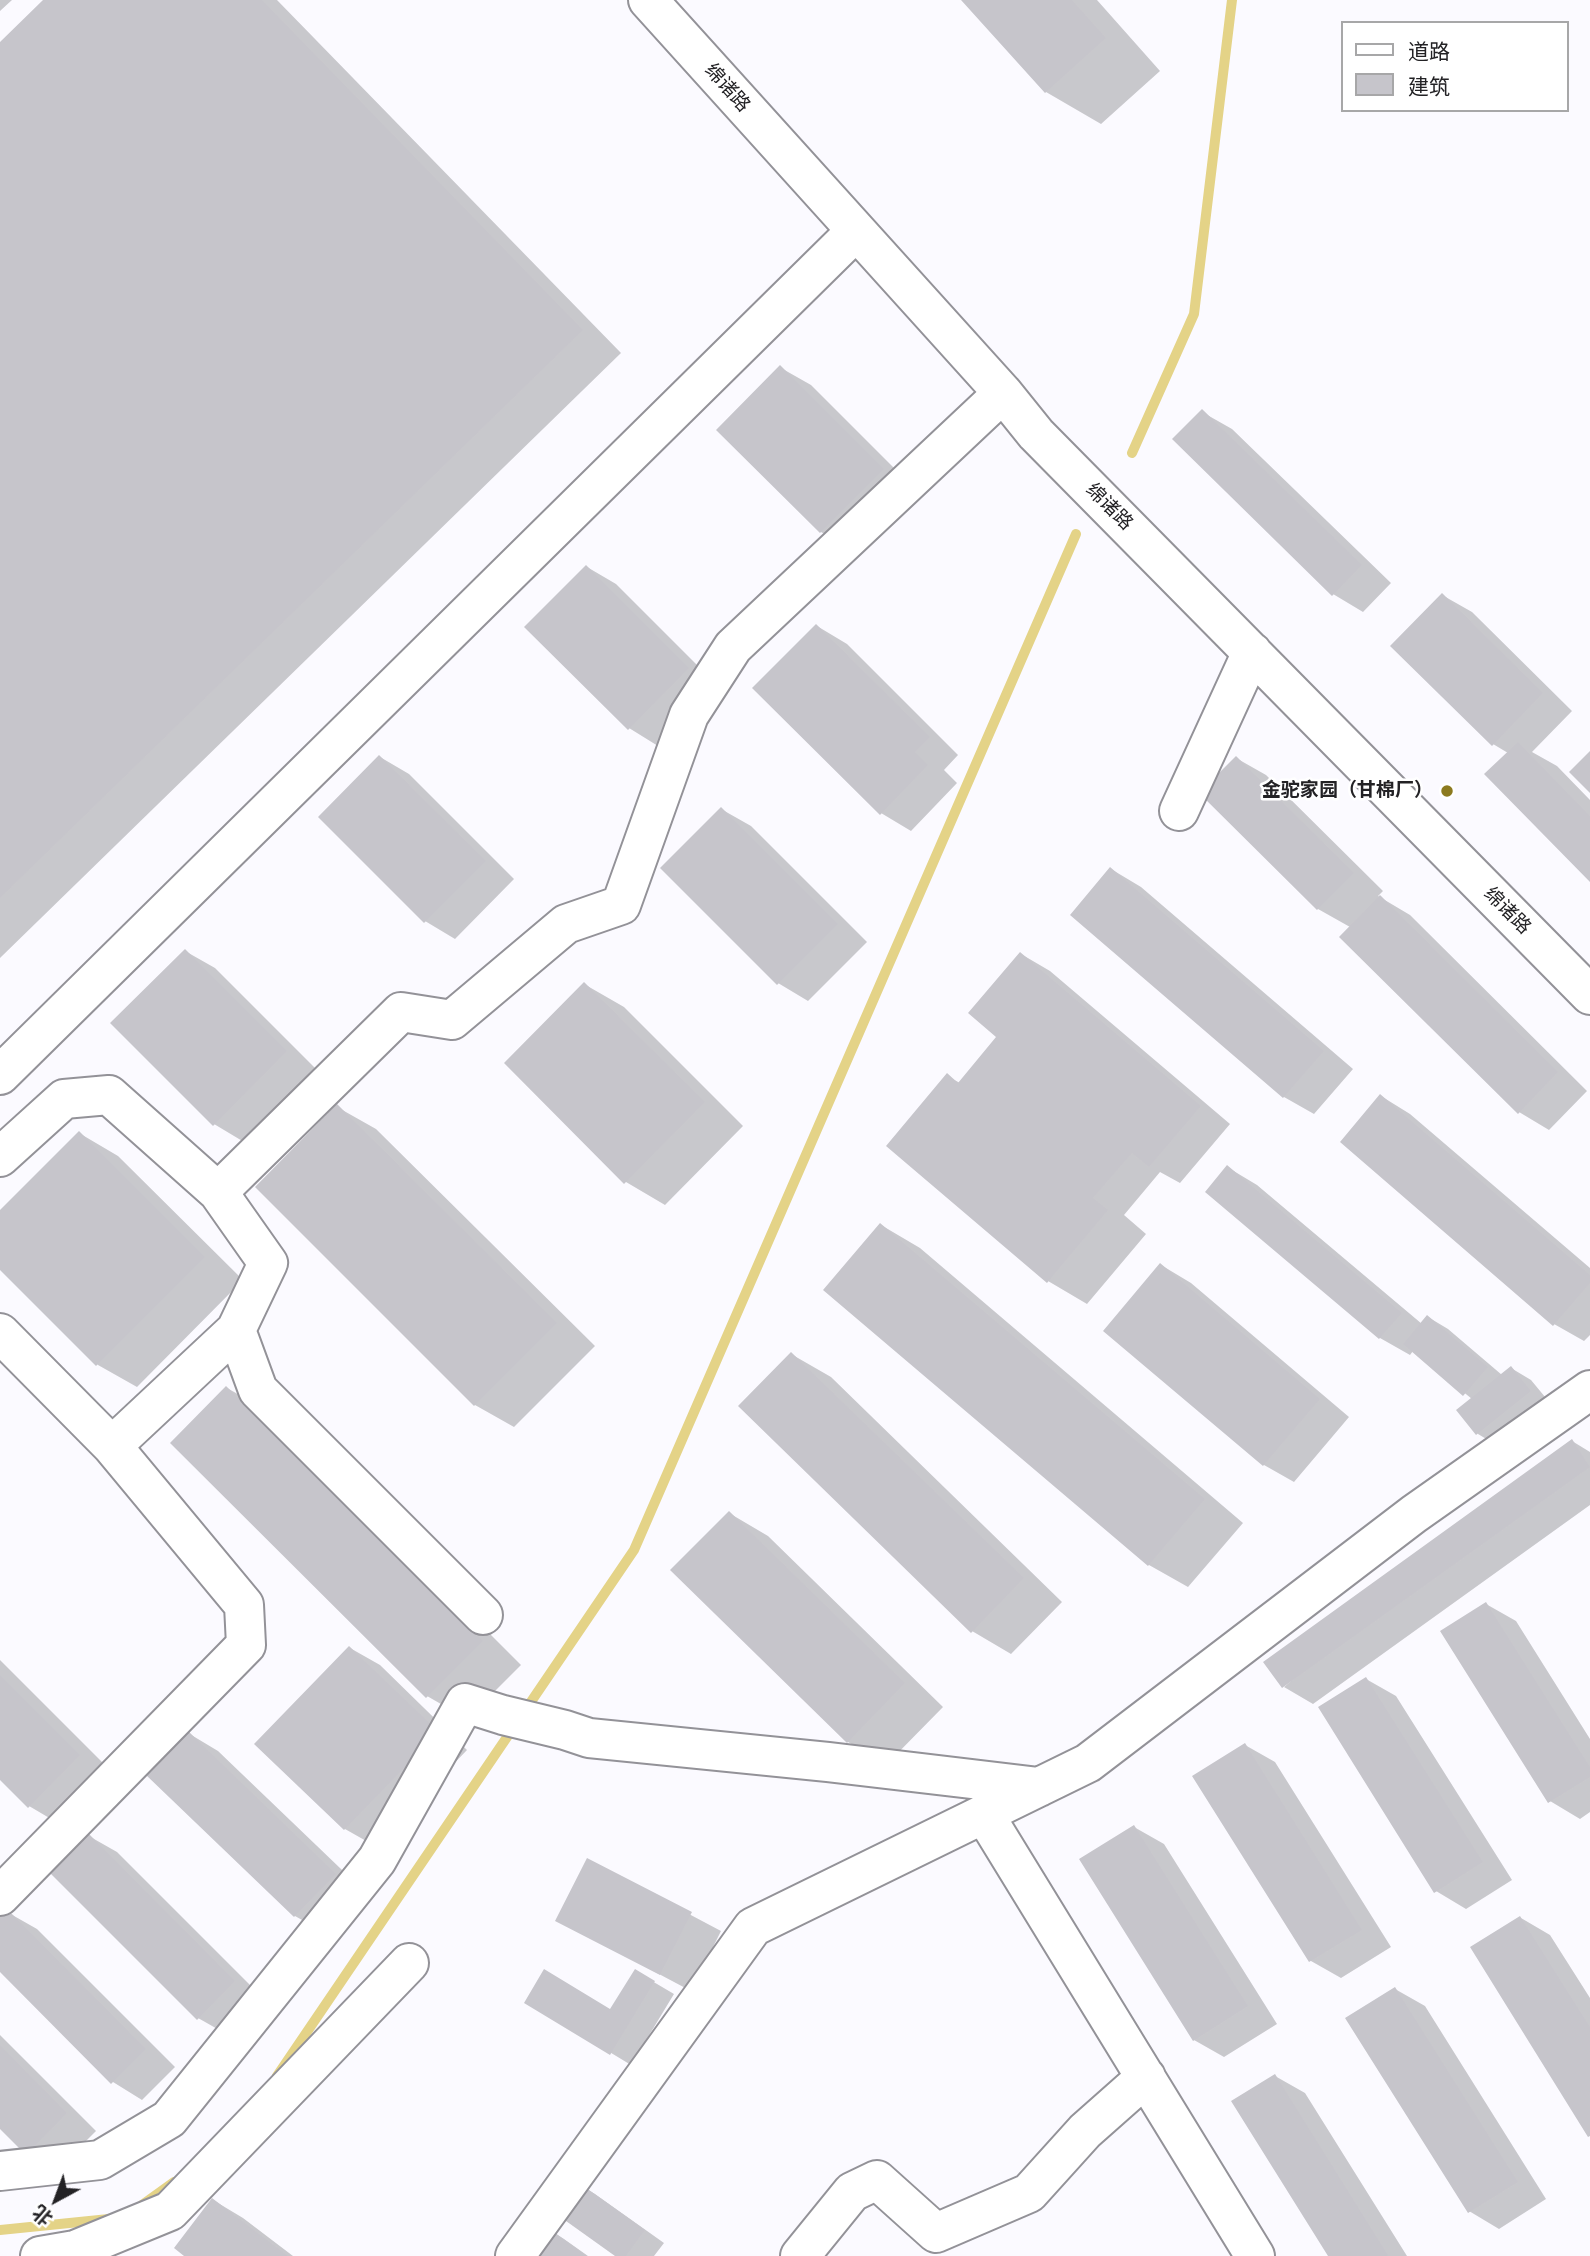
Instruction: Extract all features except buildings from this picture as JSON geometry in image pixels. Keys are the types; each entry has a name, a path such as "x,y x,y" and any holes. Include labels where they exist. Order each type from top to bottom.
{"street":[{"name":"绵诸路","path":"648,0 1003,393 1036,433 1590,995"},
{"path":"0,1076 855,232"},
{"path":"218,1192 401,1012 453,1020 566,924 621,905 689,715 733,647 1003,393"},
{"path":"1179,811 1252,652"},
{"path":"0,1157 64,1099 109,1095 218,1192 268,1263 236,1330 112,1446"},
{"path":"236,1330 258,1390 483,1615"},
{"path":"0,1333 112,1446 244,1605 246,1645 0,1896"},
{"path":"515,2256 753,1927 1088,1763 1414,1514 1590,1390"},
{"path":"0,2171 100,2160 169,2119 377,1860 466,1703 589,1738 1040,1787"},
{"path":"984,1814 1255,2256"},
{"path":"40,2256 75,2250 170,2211 409,1963"},
{"path":"800,2256 852,2192 877,2180 936,2233 1029,2193 1085,2130 1146,2077"}],"waterway":[{"path":"1132,453 1194,314 1232,0"},
{"path":"277,2076 634,1550 1076,534"},
{"path":"142,2205 174,2182"},
{"path":"0,2230 109,2219"}],"place":[{"name":"金驼家园（甘棉厂）","path":"1447,791"}]}
